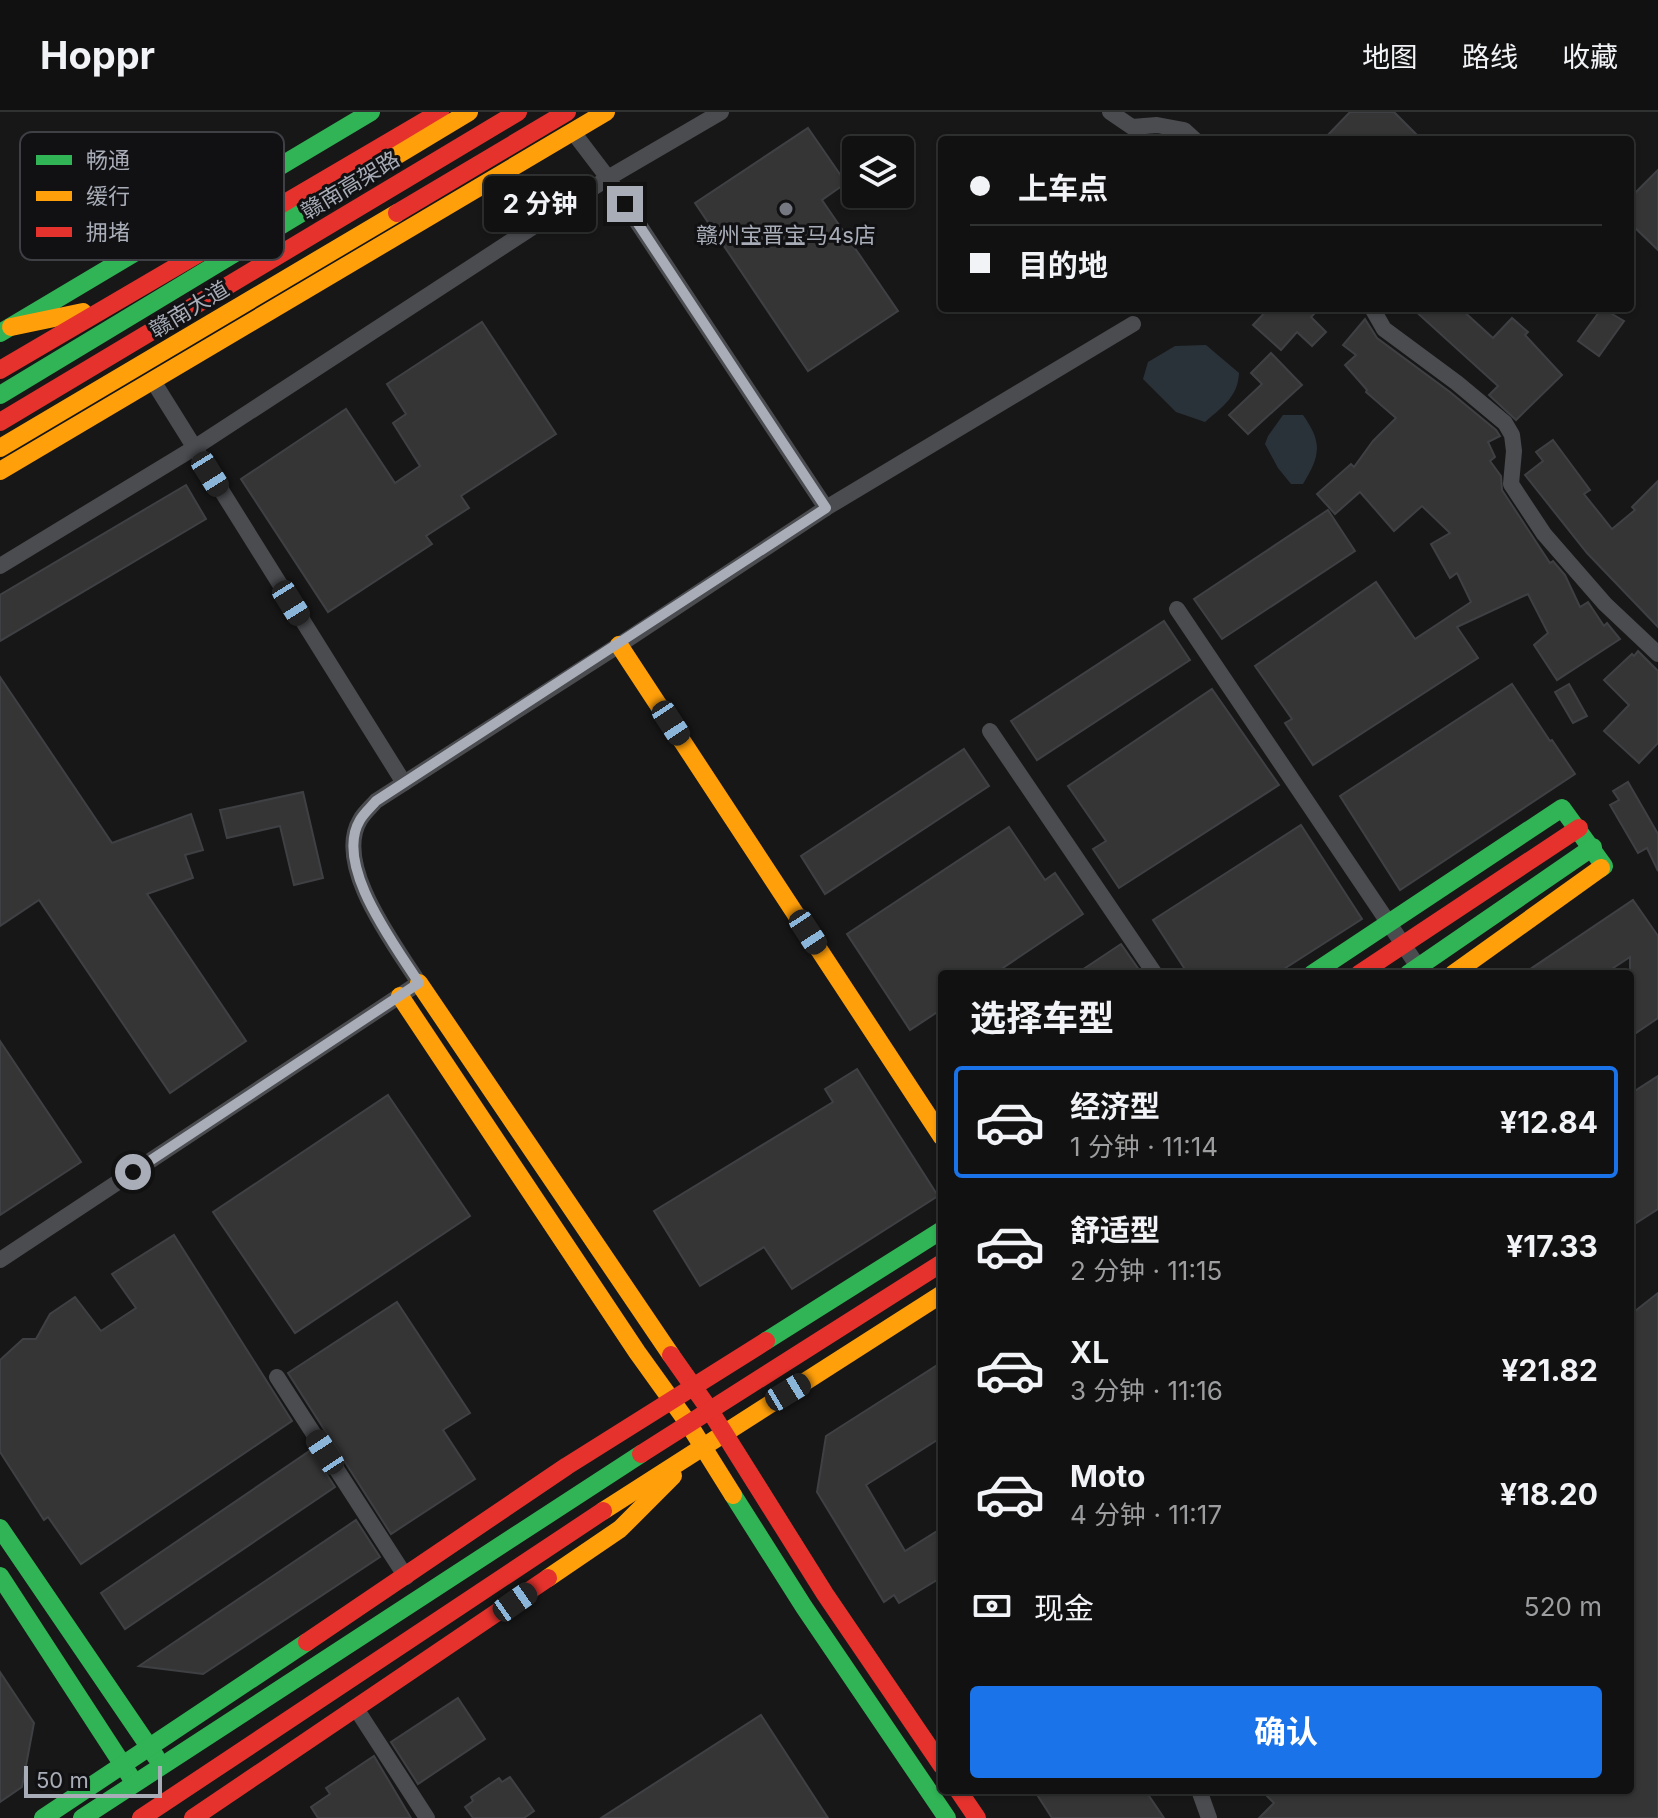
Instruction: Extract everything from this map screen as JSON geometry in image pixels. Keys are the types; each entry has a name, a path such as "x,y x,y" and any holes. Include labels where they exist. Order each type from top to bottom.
{"main road":[{"path":"284,164 371,112"},
{"name":"赣南大道","path":"284,203 440,112"},
{"name":"赣南高架路","path":"284,224 469,112"},
{"name":"赣南高架路","path":"284,252 518,112"},
{"name":"赣南大道","path":"0,448 567,112"},
{"path":"0,471 606,112"},
{"path":"410,130 441,185"},
{"path":"5,330 123,260"},
{"name":"赣南大道","path":"0,370 186,260"},
{"name":"赣南高架路","path":"0,395 224,260"},
{"name":"赣南高架路","path":"0,422 271,260"},
{"path":"5,330 102,309"},
{"path":"83,422 145,364"},
{"path":"619,645 938,1131"},
{"path":"1318,970 1562,808 1604,866 1459,970"},
{"path":"1365,970 1578,828"},
{"path":"1419,970 1592,848"},
{"path":"419,983 709,1409 825,1594 938,1760"},
{"path":"400,996 628,1339 703,1445 804,1607 947,1818"},
{"path":"43,1818 567,1466 938,1233"},
{"path":"82,1818 709,1409 938,1266"},
{"path":"0,1576 135,1783 150,1816 179,1792 723,1431 938,1297"},
{"path":"0,1528 195,1817 620,1529 703,1445"},
{"path":"961,1794 977,1818"}],"street":[{"path":"0,566 194,448 608,178 721,112"},
{"path":"1110,112 1132,127 1157,125 1184,130 1191,136"},
{"path":"573,132 608,178 826,508"},
{"path":"1374,312 1384,329 1505,423 1512,435 1514,451 1511,484 1544,534 1595,593 1658,654"},
{"path":"0,1260 419,983 364,891 353,861 354,838 359,821 376,801 826,508 1133,324"},
{"path":"153,381 404,783"},
{"path":"1177,609 1403,944 1415,970"},
{"path":"990,731 1152,970"},
{"path":"277,1377 406,1577"},
{"path":"357,1710 427,1818"},
{"path":"1200,1794 1209,1818"}],"shaded area":[{"path":"1206,345 1239,373 1232,395 1205,422 1176,412 1143,379 1148,362 1175,346"},
{"path":"1283,415 1303,415 1314,433 1316,457 1303,484 1291,484 1265,444"}],"building":[{"path":"1350,112 1394,112 1418,136 1327,136"},
{"path":"808,128 842,177 842,186 822,200 898,311 808,371 695,203"},
{"path":"1658,170 1658,250 1634,227 1634,194"},
{"path":"1265,312 1316,312 1311,317 1326,332 1312,346 1297,332 1281,350 1253,325"},
{"path":"1416,312 1464,312 1493,338 1512,318 1528,332 1525,335 1562,375 1516,420 1489,395 1498,386"},
{"path":"1599,312 1609,312 1624,321 1599,356 1578,341"},
{"path":"1365,319 1377,338 1496,430 1500,436 1488,442 1495,457 1490,461 1501,476 1502,490 1550,563 1553,561 1565,575 1580,607 1588,602 1604,626 1607,623 1620,639 1557,680 1534,645 1548,633 1528,594 1457,627 1478,658 1313,765 1285,723 1292,719 1255,666 1376,582 1415,639 1471,602 1457,573 1450,578 1431,544 1450,533 1422,506 1394,531 1360,492 1335,514 1317,494 1351,464 1354,467 1373,441 1396,418 1366,392 1345,365 1356,355 1343,345"},
{"path":"482,322 556,434 461,496 469,508 426,536 432,544 328,612 241,479 346,409 395,483 420,466 393,423 406,414 387,384"},
{"path":"1271,353 1302,385 1248,434 1229,415 1262,384 1251,373"},
{"path":"1553,440 1590,490 1584,494 1612,529 1635,510 1632,507 1658,481 1658,627 1587,553 1525,475 1543,461 1536,452"},
{"path":"186,485 206,519 0,641 0,595"},
{"path":"1328,510 1355,551 1222,639 1194,599"},
{"path":"1164,621 1190,660 1037,760 1011,721"},
{"path":"1638,651 1658,671 1658,743 1639,763 1604,731 1629,705 1604,680"},
{"path":"0,677 112,843 191,814 203,850 185,855 193,878 147,894 246,1041 170,1093 39,900 0,926"},
{"path":"1512,684 1575,774 1400,890 1340,796"},
{"path":"1569,684 1587,716 1573,723 1555,692"},
{"path":"1212,689 1279,785 1119,888 1093,849 1106,841 1068,786"},
{"path":"964,749 989,786 825,894 801,856"},
{"path":"1628,782 1658,834 1658,871 1647,848 1638,853 1610,805 1619,800 1613,791"},
{"path":"303,792 323,878 294,885 280,826 227,838 220,810"},
{"path":"1301,825 1362,919 1282,970 1185,970 1153,920"},
{"path":"1009,827 1045,880 1055,873 1083,914 1000,970 938,970 938,1012 910,1030 847,934"},
{"path":"1633,900 1658,936 1658,1018 1634,1034 1634,970 1630,970 1630,957 1610,970 1529,970"},
{"path":"1121,944 1139,970 1082,970"},
{"path":"0,1041 81,1162 0,1215"},
{"path":"857,1069 938,1196 792,1289 764,1247 700,1286 654,1211 833,1102 825,1089"},
{"path":"1658,1076 1658,1209 1634,1224 1634,1091"},
{"path":"388,1095 470,1216 295,1333 213,1212"},
{"path":"174,1235 292,1421 81,1564 48,1517 44,1520 0,1452 0,1360 23,1339 36,1339 50,1314 75,1297 101,1331 136,1308 112,1274"},
{"path":"1658,1293 1658,1818 1259,1818 1274,1803 1265,1794 1634,1794 1634,1312"},
{"path":"397,1302 470,1413 443,1430 475,1479 391,1534 288,1373"},
{"path":"938,1365 938,1440 866,1485 905,1551 938,1530 938,1579 899,1603 894,1595 884,1602 817,1492 826,1436"},
{"path":"311,1450 335,1487 125,1629 101,1593"},
{"path":"356,1520 380,1557 203,1674 139,1666"},
{"path":"0,1672 34,1723 22,1787 0,1802"},
{"path":"458,1698 485,1739 418,1784 391,1742"},
{"path":"761,1715 828,1818 601,1818"},
{"path":"374,1756 411,1818 318,1818 311,1807 330,1794 326,1788"},
{"path":"510,1777 534,1811 524,1818 473,1818 465,1807 473,1801 471,1797 499,1778 502,1782"},
{"path":"1037,1794 1148,1794 1164,1818 1052,1818"}],"traffic: fast":[{"path":"284,164 371,112"},
{"path":"284,224 371,171"},
{"path":"0,333 123,260"},
{"path":"0,395 224,260"},
{"path":"1318,970 1562,808 1604,866 1601,868"},
{"path":"1414,970 1593,847"},
{"path":"766,1341 938,1233"},
{"path":"82,1818 641,1454"},
{"path":"733,1495 804,1607 947,1818"},
{"path":"0,1528 156,1757"},
{"path":"0,1576 130,1776"},
{"path":"43,1818 307,1642"}],"traffic: slow":[{"path":"371,171 469,112"},
{"path":"0,471 606,112"},
{"path":"0,448 397,213"},
{"path":"11,327 83,312"},
{"path":"619,645 938,1131"},
{"path":"1459,970 1601,868"},
{"path":"419,983 671,1355"},
{"path":"400,996 637,1352 688,1423 733,1495"},
{"path":"603,1511 938,1297"},
{"path":"548,1578 620,1529 673,1476"}],"traffic: jam":[{"path":"284,203 440,112"},
{"path":"284,252 518,112"},
{"path":"397,213 567,112"},
{"path":"0,370 188,260"},
{"path":"0,422 271,260"},
{"path":"1365,970 1579,828"},
{"path":"641,1454 938,1266"},
{"path":"307,1642 567,1466 766,1341"},
{"path":"671,1355 709,1409 825,1594 938,1760"},
{"path":"141,1818 603,1511"},
{"path":"193,1818 548,1578"},
{"path":"961,1794 977,1818"}],"place":[{"name":"赣州宝晋宝马4s店","path":"786,209"}],"route":[{"path":"133,1172 419,983 364,891 353,861 354,838 359,821 376,801 826,508 625,204"}]}
